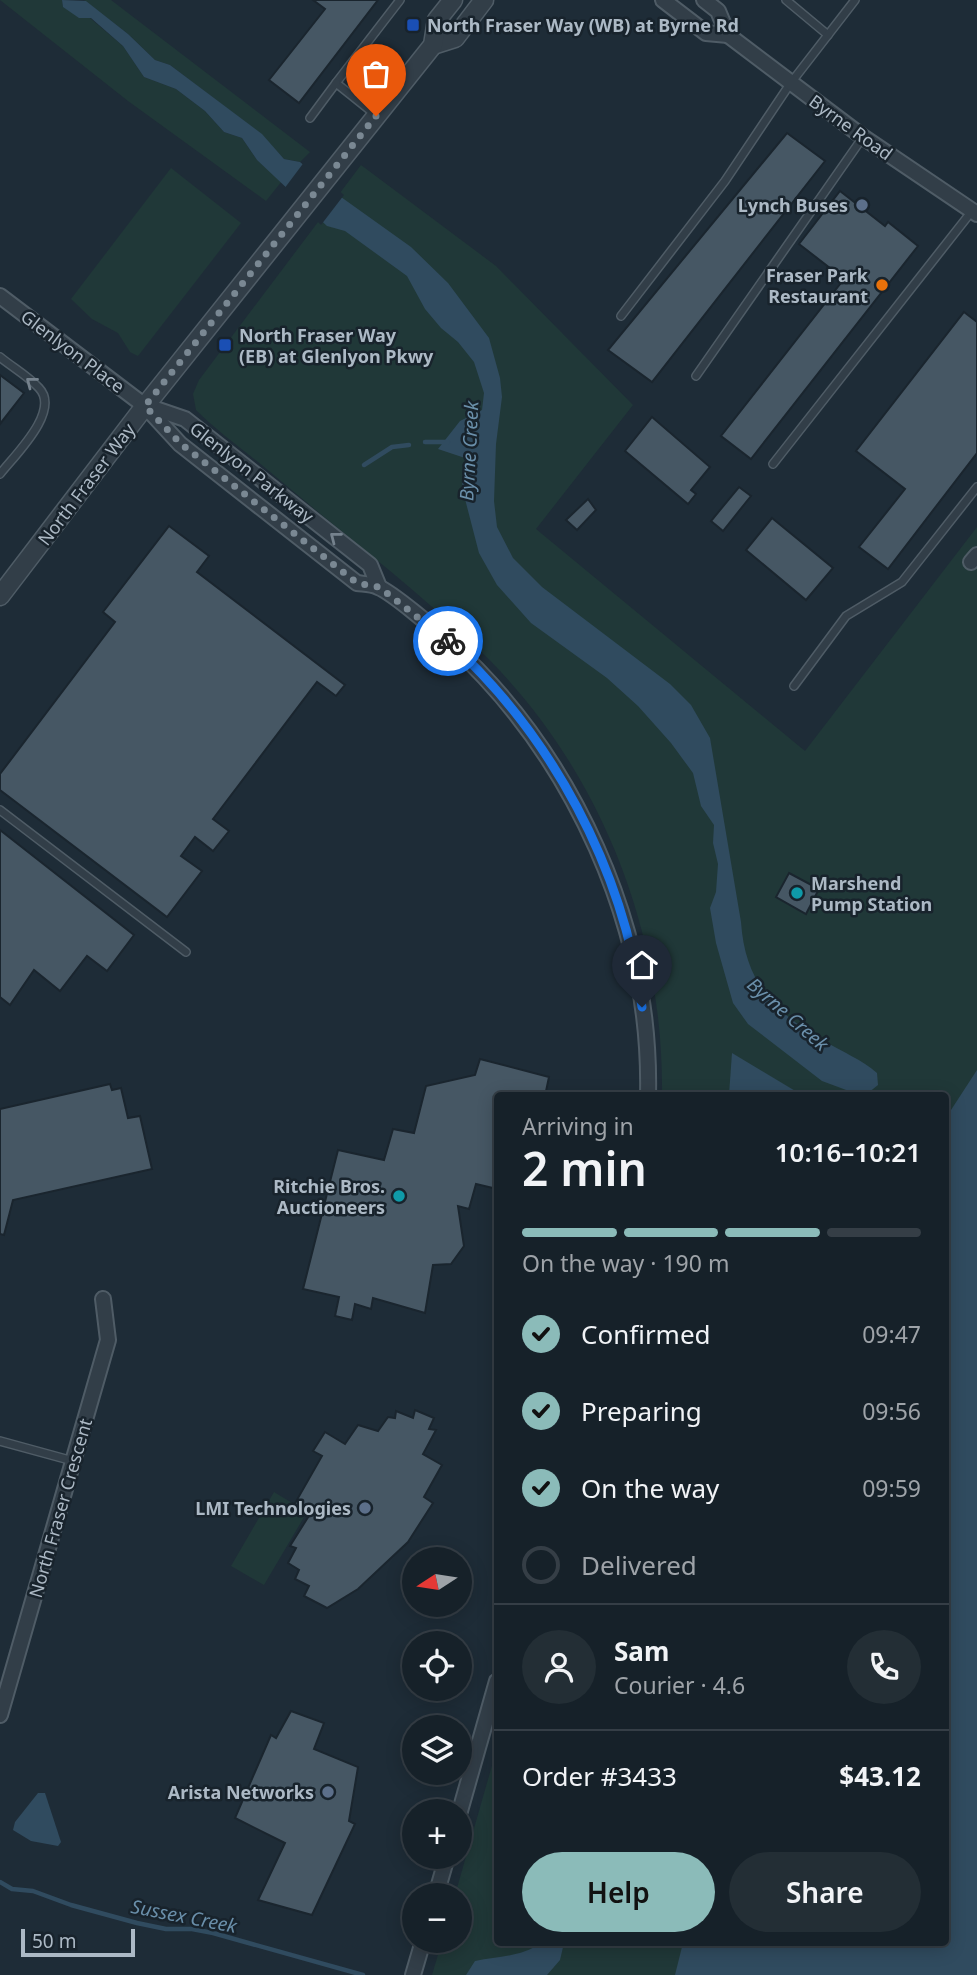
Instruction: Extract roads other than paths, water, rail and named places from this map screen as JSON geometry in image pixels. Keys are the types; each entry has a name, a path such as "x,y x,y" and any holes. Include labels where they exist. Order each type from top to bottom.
{"street":[{"name":"North Fraser Way","path":"0,596 145,406 433,45 436,20 453,0"},
{"name":"North Fraser Way","path":"433,45 455,38 484,0"},
{"name":"Byrne Road","path":"663,0 706,33 728,35"},
{"name":"Byrne Road","path":"704,0 718,11 728,35 863,137 975,212"},
{"name":"Glenlyon Place","path":"0,296 145,406"},
{"name":"Glenlyon Parkway","path":"145,406 180,443 357,583 379,587 439,632 494,686 548,759 583,818 609,878 634,962 647,1057 648,1092"},
{"name":"Glenlyon Parkway","path":"145,406 185,419 370,565 379,587"},
{"name":"North Fraser Crescent","path":"0,1715 108,1340 103,1299"},
{"path":"463,1799 494,1692"},
{"path":"413,1975 419,1953"}],"lane":[{"path":"310,118 400,0"},
{"path":"786,0 828,35"},
{"path":"621,316 725,181 790,83 855,0"},
{"path":"336,83 376,116"},
{"path":"696,376 863,137"},
{"path":"773,464 975,212"},
{"path":"0,358 41,389 46,403 44,416 0,474"},
{"path":"794,686 846,616 902,582 977,487"},
{"path":"0,810 186,952"},
{"path":"0,1441 73,1461"}],"water":[{"name":"Byrne Creek","path":"62,0 86,1 128,34 155,60 170,65 262,134 284,159 300,162 341,197 411,247 448,283 489,338 500,378 502,397 496,444 494,501 497,527 513,558 542,587 670,684 691,705 710,738 744,943 756,979 766,994 792,1020 877,1073 878,1085 869,1092 852,1092 822,1081 748,1024 733,1003 716,943 710,908 716,892 718,864 713,843 714,825 701,806 693,773 638,706 607,678 531,623 497,585 479,553 462,482 466,472 465,458 438,449 460,421 482,410 484,393 474,362 425,309 407,276 345,231 327,226 257,160 242,138 224,132 205,111 176,89 144,77 123,46 91,18 79,18 63,7"},
{"path":"732,1053 797,1092 729,1092"},
{"path":"977,1070 977,1975 675,1975 682,1946 949,1946 949,1109"},
{"path":"38,1793 45,1793 61,1842 58,1846 31,1841 13,1830 15,1822"},
{"path":"563,1946 560,1960 547,1975 466,1975 475,1961 518,1954 533,1948"}],"waterway":[{"path":"425,442 448,442"},
{"path":"364,465 392,447 409,445"},
{"name":"Sussex Creek","path":"0,1882 12,1889 33,1891 71,1905 137,1923 166,1929 192,1929 213,1933 363,1975"}],"place":[{"name":"North Fraser Way (WB) at Byrne Rd","path":"413,25"},
{"name":"Lynch Buses","path":"862,205"},
{"name":"Fraser Park Restaurant","path":"882,285"},
{"name":"North Fraser Way (EB) at Glenlyon Pkwy","path":"225,345"},
{"name":"Marshend Pump Station","path":"797,893"},
{"name":"Ritchie Bros. Auctioneers","path":"399,1196"},
{"name":"LMI Technologies","path":"365,1508"},
{"name":"Arista Networks","path":"328,1792"}]}
